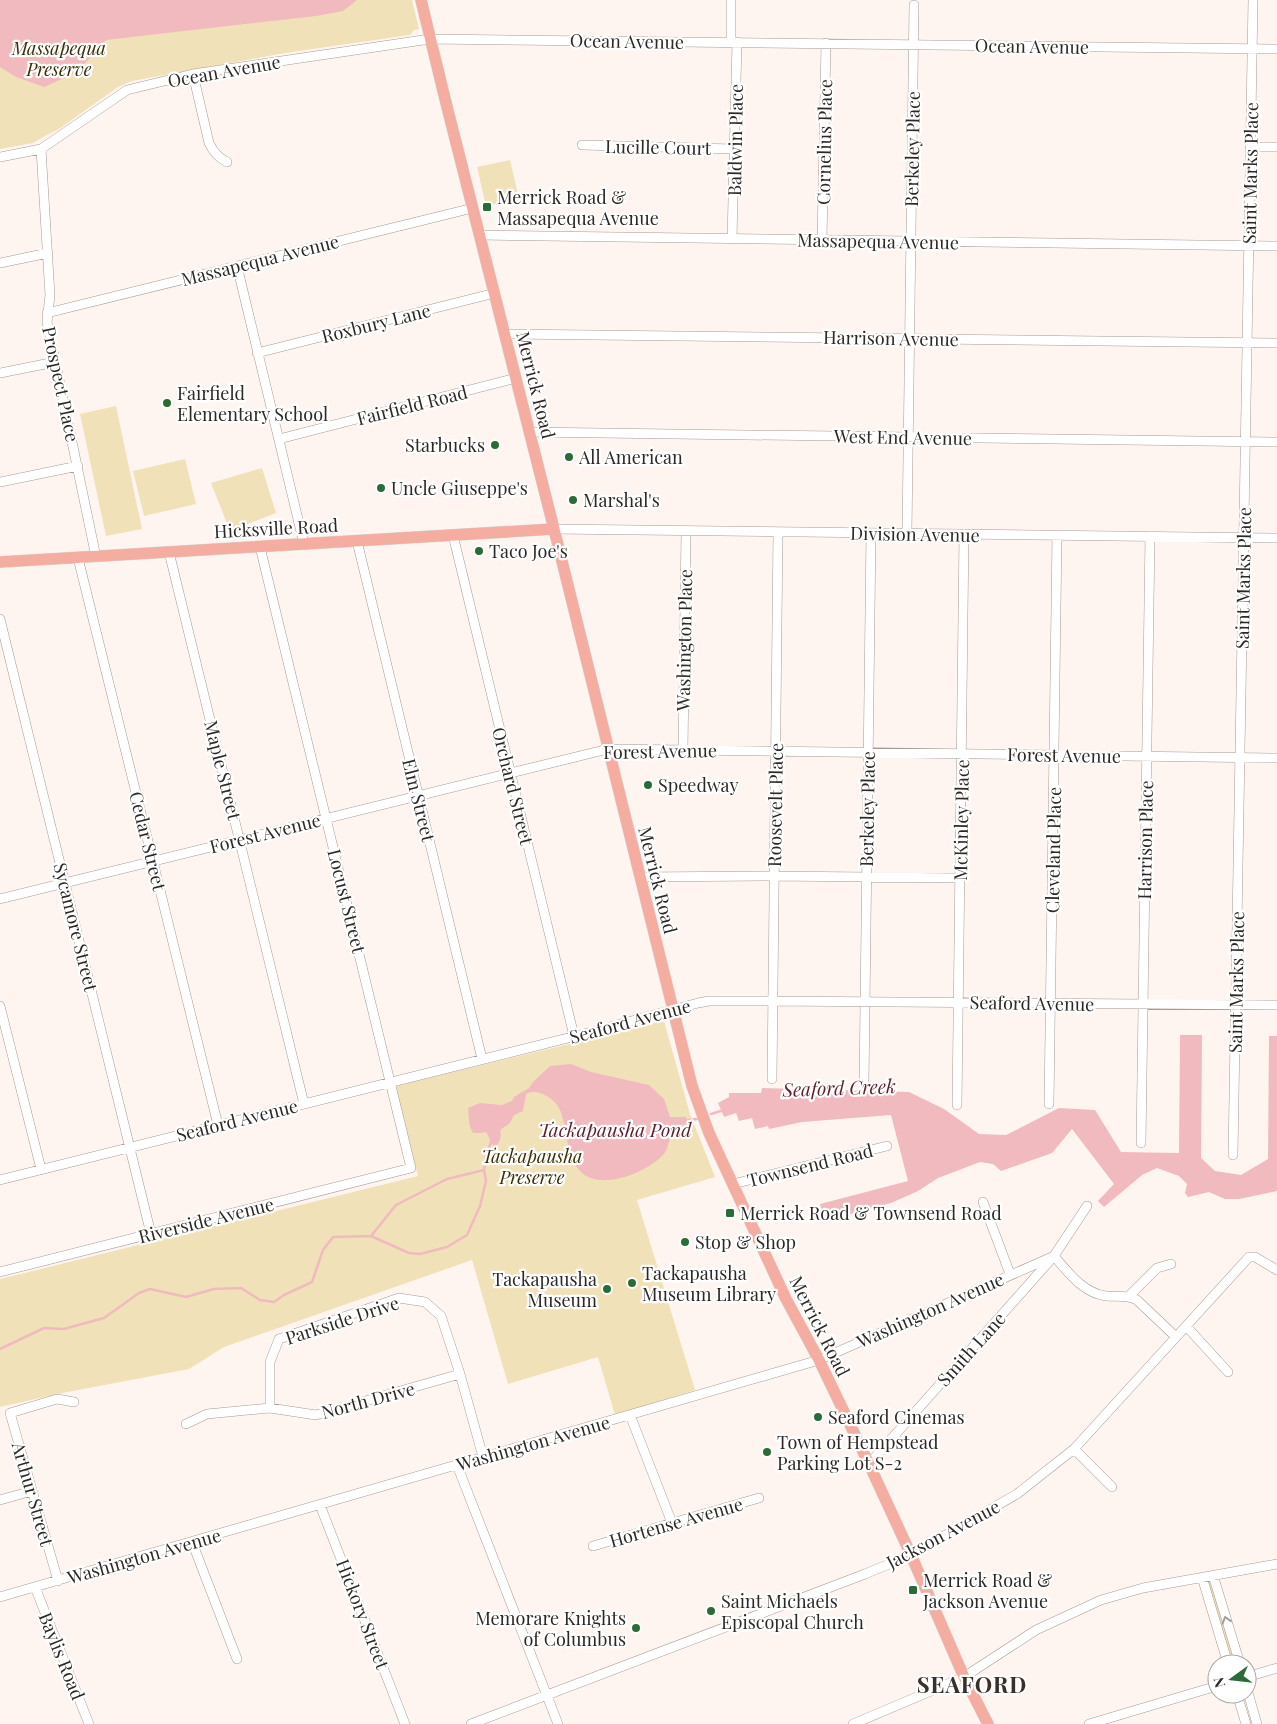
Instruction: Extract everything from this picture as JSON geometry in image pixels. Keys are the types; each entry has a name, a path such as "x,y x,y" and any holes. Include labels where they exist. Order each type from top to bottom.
{"main road":[{"name":"Merrick Road","path":"421,0 692,1086 709,1133 786,1299 819,1360 869,1464 964,1677 988,1724"},
{"name":"Hicksville Road","path":"0,562 554,529"}],"street":[{"name":"Baldwin Place","path":"731,0 734,42 732,239"},
{"name":"Saint Marks Place","path":"1233,1155 1253,0"},
{"name":"Berkeley Place","path":"907,533 914,5"},
{"name":"Ocean Avenue","path":"0,157 41,149 127,90 193,74 430,39 1277,49"},
{"name":"Cornelius Place","path":"822,240 826,43"},
{"path":"193,74 209,143 213,151 227,162"},
{"name":"Lucille Court","path":"582,145 734,149"},
{"path":"1251,147 1277,148"},
{"name":"Prospect Place","path":"41,149 50,295 47,322 96,557"},
{"name":"Massapequa Avenue","path":"47,312 473,208"},
{"name":"Massapequa Avenue","path":"480,235 1277,246"},
{"path":"0,263 48,253"},
{"path":"237,266 304,544"},
{"name":"Roxbury Lane","path":"257,353 495,294"},
{"name":"Harrison Avenue","path":"505,334 1277,343"},
{"path":"0,373 55,362"},
{"name":"Fairfield Road","path":"279,439 516,378"},
{"name":"West End Avenue","path":"530,432 1277,442"},
{"path":"0,482 78,466"},
{"name":"Division Avenue","path":"554,529 1277,538"},
{"name":"Washington Place","path":"683,750 686,531"},
{"name":"Roosevelt Place","path":"772,1079 778,532"},
{"name":"Berkeley Place","path":"864,1084 871,533"},
{"name":"McKinley Place","path":"957,1106 964,534"},
{"name":"Orchard Street","path":"453,535 574,1036"},
{"name":"Cleveland Place","path":"1049,1104 1057,535"},
{"name":"Harrison Place","path":"1141,1143 1150,536"},
{"name":"Elm Street","path":"357,541 482,1059"},
{"name":"Locust Street","path":"260,547 411,1168"},
{"name":"Maple Street","path":"169,552 304,1104"},
{"name":"Cedar Street","path":"78,558 218,1125"},
{"name":"Sycamore Street","path":"0,619 151,1234"},
{"name":"Forest Avenue","path":"0,899 608,749 1277,758"},
{"path":"640,876 960,878"},
{"name":"Seaford Avenue","path":"0,1180 710,1001 1277,1005"},
{"path":"0,1006 41,1169"},
{"name":"Townsend Road","path":"733,1184 887,1146"},
{"name":"Riverside Avenue","path":"0,1272 411,1168"},
{"path":"983,1202 1010,1274"},
{"name":"Smith Lane","path":"869,1464 1054,1256 1087,1206"},
{"path":"1054,1256 1074,1279 1088,1290 1106,1296 1129,1296 1137,1300 1176,1337"},
{"name":"Washington Avenue","path":"0,1598 819,1360 1054,1256"},
{"name":"Jackson Avenue","path":"471,1724 845,1582 911,1555 1017,1494 1074,1449 1249,1257 1255,1257 1277,1270"},
{"path":"1129,1296 1158,1268 1171,1264"},
{"name":"Parkside Drive","path":"270,1408 270,1362 279,1339 399,1298 425,1302 442,1316 484,1457"},
{"path":"1186,1326 1228,1372"},
{"name":"North Drive","path":"186,1424 207,1414 270,1408 316,1415 460,1374"},
{"name":"Arthur Street","path":"58,1581 10,1413 57,1399 74,1402"},
{"path":"630,1415 672,1523"},
{"path":"1074,1449 1112,1487"},
{"path":"457,1465 558,1724"},
{"path":"0,1500 32,1491"},
{"name":"Hortense Avenue","path":"593,1546 758,1498"},
{"name":"Hickory Street","path":"320,1505 406,1724"},
{"path":"192,1542 236,1659"},
{"path":"858,1723 964,1677 1036,1630 1101,1600 1143,1588 1277,1564"},
{"path":"1213,1575 1237,1654"},
{"path":"1202,1577 1225,1654"},
{"name":"Baylis Road","path":"34,1587 89,1724"},
{"path":"1257,1674 1277,1668"},
{"path":"1089,1724 1207,1689"},
{"path":"1240,1704 1246,1724"},
{"path":"1251,1704 1257,1724"}],"green space":[{"name":"Massapequa Preserve","path":"0,0 412,0 419,29 414,30 410,35 285,53 132,81 118,87 59,129 33,143 0,149"},
{"path":"510,160 519,199 486,206 477,167"},
{"path":"116,406 142,529 106,536 80,414"},
{"path":"185,459 196,504 144,516 133,471"},
{"path":"262,468 276,513 230,531 211,483"},
{"name":"Tackapausha Preserve","path":"664,1021 690,1114 715,1177 637,1200 695,1390 615,1415 598,1357 508,1384 472,1260 224,1347 189,1369 62,1393 0,1407 0,1279 418,1176 396,1086"},
{"path":"1212,1577 1235,1654 1227,1654 1205,1579"}],"water":[{"path":"0,0 357,0 343,11 316,16 106,40 77,72 44,87 16,77 0,67"},
{"path":"1180,1035 1202,1035 1201,1158 1215,1171 1241,1175 1268,1159 1269,1036 1277,1036 1277,1191 1239,1199 1225,1199 1209,1192 1188,1197 1185,1193 1187,1184 1179,1176 1157,1168 1142,1175 1104,1207 1098,1201 1114,1184 1072,1129 1052,1153 1001,1171 993,1164 980,1162 938,1178 918,1191 891,1203 825,1221 820,1204 908,1181 891,1115 802,1122 769,1129 768,1126 755,1129 752,1118 739,1121 736,1113 724,1117 718,1103 729,1097 729,1093 761,1093 762,1088 909,1092 944,1109 979,1134 1006,1135 1059,1108 1095,1110 1121,1152 1179,1153"},
{"name":"Tackapausha Pond","path":"571,1064 591,1072 649,1085 664,1099 670,1117 686,1117 688,1124 671,1127 666,1150 654,1162 634,1174 610,1180 598,1180 588,1177 580,1171 569,1149 563,1117 558,1106 541,1093 530,1092 526,1094 523,1111 514,1115 510,1123 500,1130 500,1139 495,1147 486,1132 473,1133 469,1124 468,1108 480,1103 502,1105 512,1101 514,1097 529,1088 550,1066"}],"waterway":[{"name":"Seaford Creek","path":"711,1114 724,1110"},
{"name":"Seaford Creek","path":"684,1121 697,1119"},
{"name":"Seaford Creek","path":"0,1349 44,1328 64,1329 104,1318 139,1293 150,1289 186,1297 214,1289 241,1288 260,1300 274,1302 284,1295 312,1282 323,1250 333,1237 371,1236 409,1253 420,1254 447,1247 467,1235 480,1206 486,1181 484,1170 486,1155 491,1142"},
{"path":"371,1236 396,1205 447,1179 484,1170"}],"place":[{"name":"Merrick Road & Massapequa Avenue","path":"487,207"},
{"name":"Fairfield Elementary School","path":"167,403"},
{"name":"Starbucks","path":"495,445"},
{"name":"All American","path":"569,457"},
{"name":"Uncle Giuseppe's","path":"381,488"},
{"name":"Marshal's","path":"573,500"},
{"name":"Taco Joe's","path":"479,551"},
{"name":"Speedway","path":"648,785"},
{"name":"Merrick Road & Townsend Road","path":"730,1213"},
{"name":"Stop & Shop","path":"685,1242"},
{"name":"Tackapausha Museum Library","path":"632,1283"},
{"name":"Tackapausha Museum","path":"607,1289"},
{"name":"Seaford Cinemas","path":"818,1417"},
{"name":"Town of Hempstead Parking Lot S-2","path":"767,1452"},
{"name":"Merrick Road & Jackson Avenue","path":"913,1590"},
{"name":"Saint Michaels Episcopal Church","path":"711,1611"},
{"name":"Memorare Knights of Columbus","path":"636,1628"}],"district":[{"name":"SEAFORD","path":"972,1684"}]}
